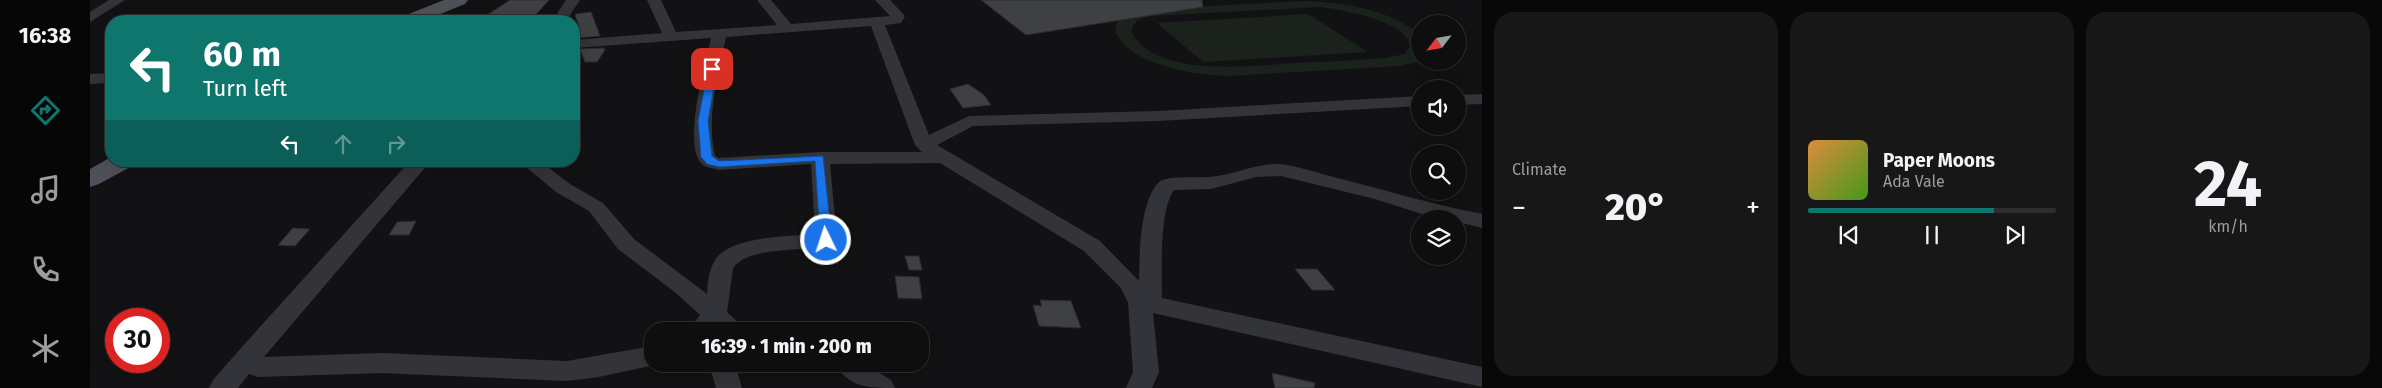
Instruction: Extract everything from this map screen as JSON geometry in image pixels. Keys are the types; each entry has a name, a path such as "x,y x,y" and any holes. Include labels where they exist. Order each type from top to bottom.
{"main road":[{"path":"423,15 459,0"},
{"path":"90,180 113,167"}],"street":[{"path":"90,18 118,0"},
{"path":"563,15 573,0"},
{"path":"654,0 671,37"},
{"path":"764,0 788,29"},
{"path":"580,44 891,22 898,18 882,0"},
{"path":"877,23 924,145 941,157 1092,246 1128,282 1145,303 1482,377"},
{"path":"719,34 703,121 706,157 711,162 719,164 820,158 941,157"},
{"path":"90,80 105,79"},
{"path":"1466,100 1482,99"},
{"path":"924,145 970,120 1158,116 1411,102"},
{"path":"706,322 722,266 732,256 773,246 826,240 820,158"},
{"path":"222,388 415,167"},
{"path":"536,167 563,188 596,207 626,244 684,287 705,322"},
{"path":"1139,388 1146,372 1145,303 1154,214 1160,193 1168,184 1211,183 1255,171 1280,170 1374,193 1425,209 1482,221"},
{"path":"250,355 251,363 258,367 382,363 567,371 599,367 644,358"},
{"path":"724,372 729,388"},
{"path":"857,372 882,388"}],"shaded area":[{"path":"1306,1 1335,3 1381,13 1411,28 1411,63 1400,66 1229,76 1182,71 1150,61 1123,44 1115,32 1117,20 1148,9","holes":["1320,7 1357,14 1386,23 1397,29 1406,37 1410,46 1404,54 1386,58 1254,66 1206,66 1183,63 1162,57 1144,47 1132,33 1135,23 1152,16"]},
{"path":"1308,14 1368,52 1203,62 1157,23"}],"building":[{"path":"510,0 549,0 535,15 487,15"},
{"path":"981,0 1202,0 1203,7 1026,35"},
{"path":"591,12 600,36 580,38 580,15 575,14"},
{"path":"604,48 605,50 597,62 585,62 580,49"},
{"path":"968,84 984,95 991,105 963,108 950,89"},
{"path":"416,221 409,235 389,235 397,222"},
{"path":"293,228 310,229 295,246 278,245"},
{"path":"905,256 919,256 922,270 909,270"},
{"path":"1295,269 1317,269 1335,290 1312,290"},
{"path":"895,276 919,277 922,299 898,298"},
{"path":"1040,300 1071,301 1081,328 1039,326 1033,305 1042,306"},
{"path":"1272,373 1315,383 1314,388 1275,388"}],"route":[{"path":"712,69 703,121 706,157 711,162 719,164 820,158 826,240"}]}
